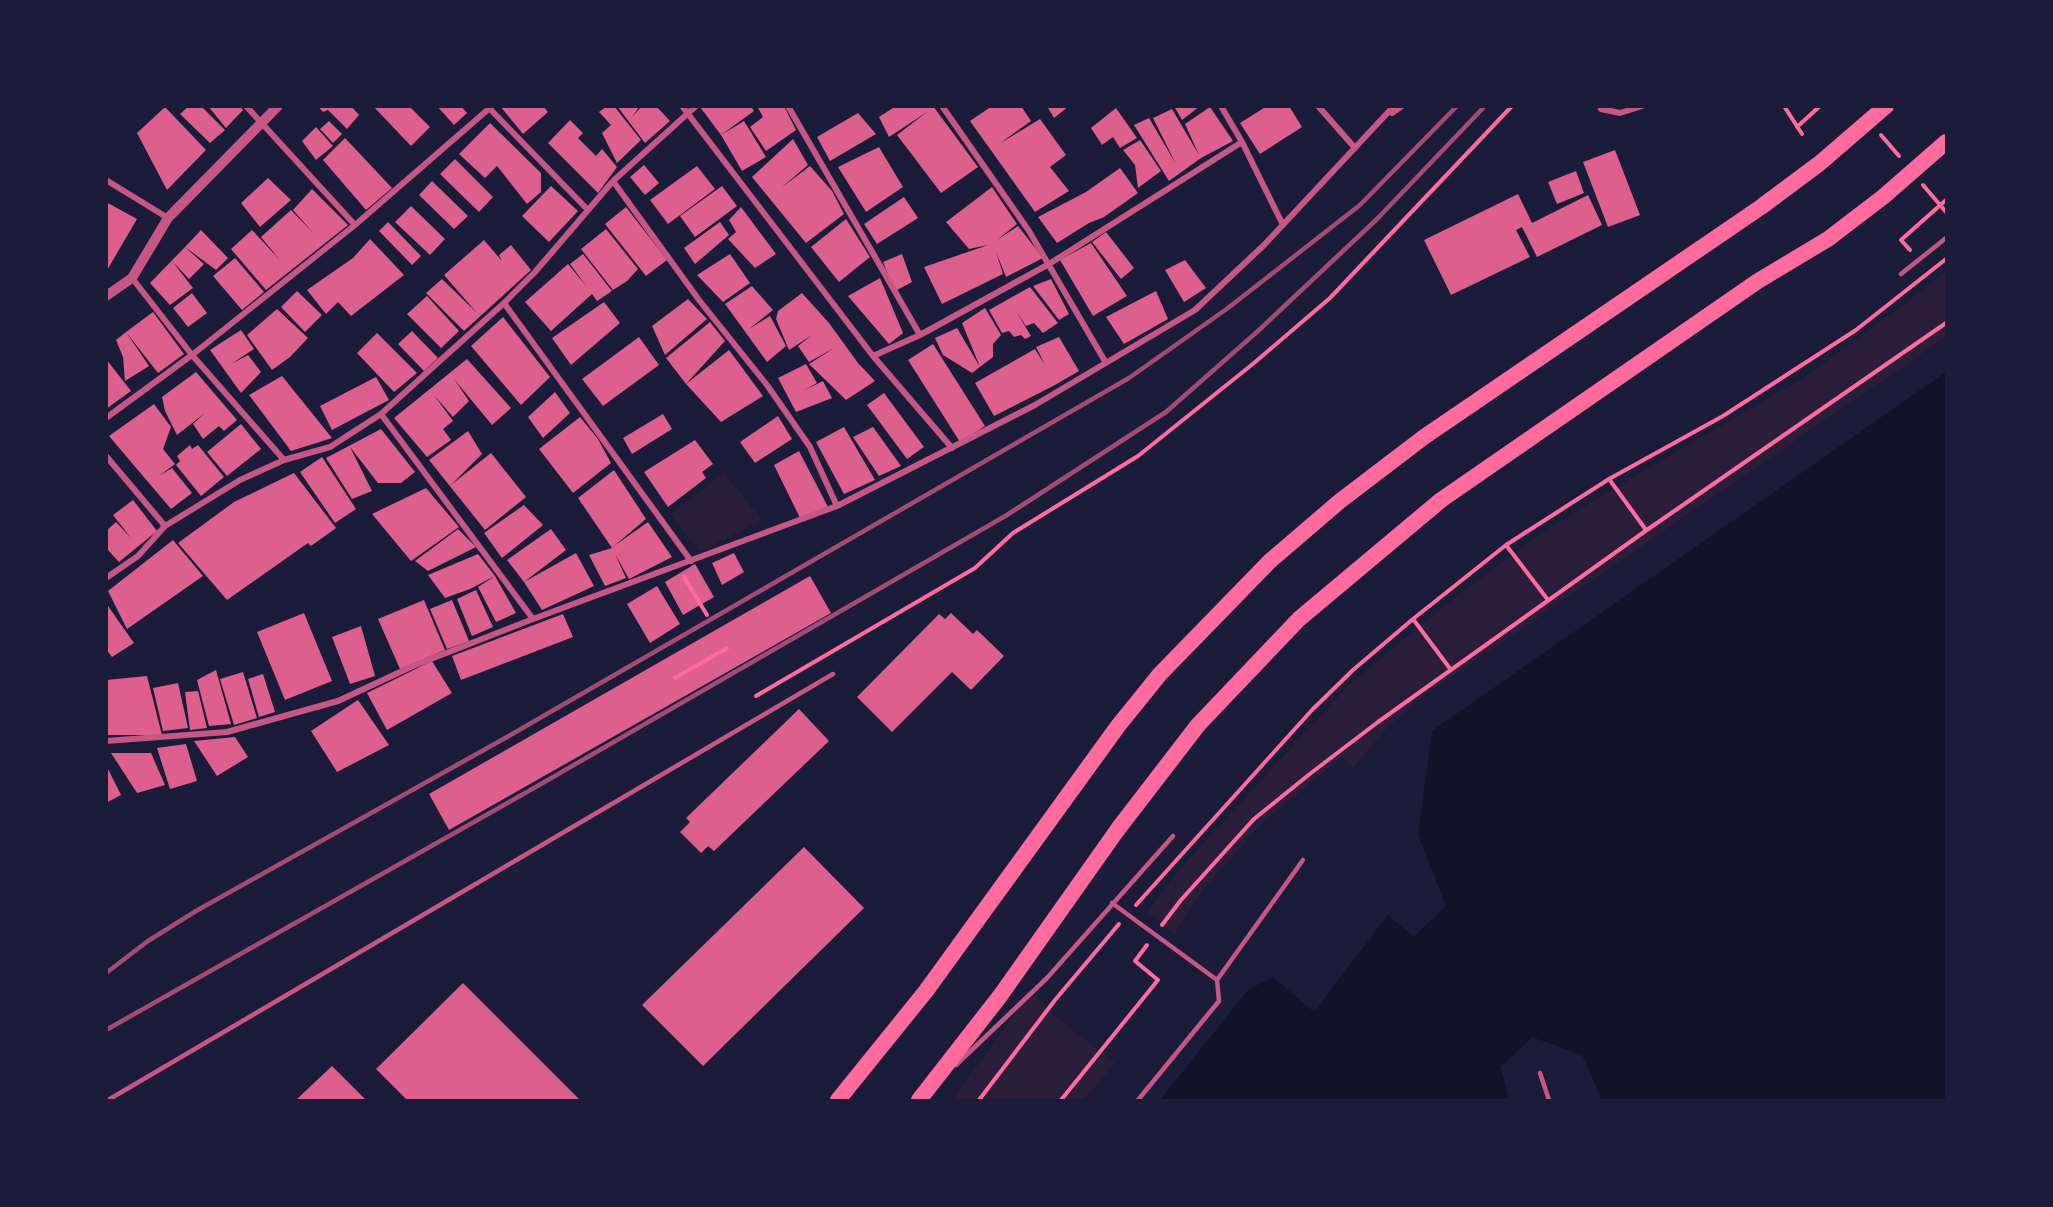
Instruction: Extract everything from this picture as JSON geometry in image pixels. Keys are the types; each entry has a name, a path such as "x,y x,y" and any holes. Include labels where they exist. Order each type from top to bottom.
{"highway":[{"path":"838,1101 969,934 1125,717 1160,674 1270,561 1340,501 1424,437 1761,207 1820,163 1886,106"},
{"path":"919,1101 1000,996 1118,829 1198,725 1299,619 1441,500 1758,281 1828,239 1883,197 1947,142"}],"street":[{"path":"246,106 355,225"},
{"path":"106,296 132,278 168,218 278,106"},
{"path":"682,106 873,356 952,448"},
{"path":"106,578 138,556 165,526 240,480 284,460 330,447 381,414 504,303 535,272 613,181 696,106"},
{"path":"788,106 920,335"},
{"path":"942,106 1029,231 1106,363"},
{"path":"1221,106 1242,142 1283,225"},
{"path":"1318,106 1355,148"},
{"path":"106,741 227,732 338,701 413,666 533,619 837,506 1035,405 1195,310 1283,225 1394,106"},
{"path":"1382,120 1402,106"},
{"path":"1600,106 1601,110 1620,113 1642,106"},
{"path":"106,418 192,355 355,225 491,108 588,210"},
{"path":"873,356 920,335 1049,264 1242,142"},
{"path":"106,180 168,218"},
{"path":"613,181 699,300 767,385 810,447 837,506"},
{"path":"132,278 192,355 284,460"},
{"path":"504,303 691,561"},
{"path":"381,414 533,619"},
{"path":"106,456 165,526"}],"lane":[{"path":"1900,274 1947,238"},
{"path":"108,1101 834,674"},
{"path":"919,1101 1047,978 1173,836"},
{"path":"1138,1101 1219,1001 1217,980 1303,860"},
{"path":"1112,903 1217,980"},
{"path":"1539,1073 1550,1101"}],"path":[{"path":"756,696 975,568 1013,532 1138,456 1254,363 1330,298 1512,106"},
{"path":"1784,106 1802,134"},
{"path":"1797,127 1820,106"},
{"path":"1900,240 1947,200"},
{"path":"979,1101 1055,1000 1127,914 1312,710 1353,670 1506,545 1609,479 1723,416 1856,330 1947,259"},
{"path":"1061,1101 1158,980 1135,961 1181,900 1254,819 1340,751 1548,600 1947,323"},
{"path":"1609,479 1646,530"},
{"path":"1506,545 1548,600"},
{"path":"678,566 707,615"},
{"path":"1413,619 1451,670"},
{"path":"675,678 727,648"}],"shaded area":[{"path":"1946,270 1946,337 1415,702 1386,729 1353,768 1342,757 1263,822 1203,890 1174,934 1148,912 1178,871 1348,686 1414,630 1523,546 1597,498 1808,375 1919,293"},
{"path":"1946,372 1946,1100 1602,1100 1582,1055 1532,1037 1501,1067 1509,1100 1160,1100 1248,990 1273,977 1314,1012 1388,915 1414,937 1446,906 1418,835 1432,731"},
{"path":"724,473 762,520 700,552 670,514"},
{"path":"1031,992 1056,1017 1115,1063 1084,1100 952,1100"}],"building":[{"path":"189,106 201,106 225,130 210,143 180,114"},
{"path":"208,106 240,106 243,110 226,128"},
{"path":"318,106 351,106 359,115 347,129 328,110 323,112"},
{"path":"373,106 409,106 430,127 411,146"},
{"path":"437,106 461,106 467,113 454,125"},
{"path":"500,106 543,106 548,112 523,134"},
{"path":"607,106 614,106 641,140 617,163 602,133 611,125 599,112"},
{"path":"617,106 640,106 632,117 642,106 656,106 670,121 645,143"},
{"path":"701,106 751,106 754,111 721,135"},
{"path":"757,106 784,106 796,130 766,151 750,127 763,117"},
{"path":"896,106 933,106 978,167 941,193 897,135 927,112 889,137 879,117"},
{"path":"992,106 1021,106 1031,121 999,144 1040,119 1066,155 1050,167 1069,191 1035,212 970,121"},
{"path":"1047,106 1069,106 1054,118"},
{"path":"1174,106 1200,106 1182,120"},
{"path":"1267,106 1289,106 1302,127 1260,154 1240,123"},
{"path":"165,107 206,150 167,190 137,133"},
{"path":"1210,107 1233,141 1201,158 1169,181 1134,125 1149,118 1176,164 1153,118 1172,109 1199,155 1185,124"},
{"path":"1116,108 1137,138 1120,148 1113,137 1102,145 1091,128"},
{"path":"858,113 876,134 830,161 817,137"},
{"path":"570,120 583,133 578,138 596,156 602,149 617,167 598,193 548,143"},
{"path":"329,121 342,134 333,143 320,129"},
{"path":"744,121 766,157 742,171 721,135"},
{"path":"490,123 541,173 541,192 527,204 497,166 485,178 459,154"},
{"path":"316,127 333,146 316,160 302,141"},
{"path":"345,138 392,188 366,210 323,160"},
{"path":"793,139 808,165 781,188 810,166 832,191 844,214 806,243 752,177"},
{"path":"1140,140 1161,171 1138,188 1135,165 1123,150"},
{"path":"879,147 903,187 866,212 838,167"},
{"path":"1615,150 1640,215 1608,227 1583,162"},
{"path":"455,159 493,197 479,212 440,174"},
{"path":"644,165 659,183 645,195 630,177"},
{"path":"697,166 715,189 668,224 650,200"},
{"path":"1120,168 1138,193 1104,217 1089,223 1057,243 1038,217 1086,192"},
{"path":"1576,171 1584,193 1557,204 1548,182"},
{"path":"268,178 291,200 260,227 241,203"},
{"path":"432,181 468,216 454,229 419,195"},
{"path":"551,186 578,211 549,242 522,216"},
{"path":"722,186 737,206 695,237 680,216"},
{"path":"992,187 1017,224 997,240 1018,226 1043,258 1006,277 996,252 1003,274 942,304 924,267 988,245 969,249 946,222"},
{"path":"312,189 348,225 266,290 231,249 252,230 280,260 261,237 291,210 314,234 293,210"},
{"path":"1518,194 1532,223 1588,195 1602,225 1537,257 1522,227 1516,230 1530,257 1451,295 1424,240"},
{"path":"904,197 918,218 877,244 864,224"},
{"path":"106,202 137,219 106,272"},
{"path":"411,206 445,239 430,255 395,222"},
{"path":"626,207 667,260 646,276 605,224"},
{"path":"741,207 776,254 755,268 728,239 736,232 729,220"},
{"path":"846,219 870,257 839,282 811,247"},
{"path":"388,222 421,256 412,265 379,231"},
{"path":"720,222 729,235 695,264 684,248"},
{"path":"606,229 638,269 627,281 613,290 581,249"},
{"path":"201,230 228,258 216,270 185,247"},
{"path":"1106,232 1134,268 1121,279 1092,242"},
{"path":"370,239 404,275 351,316 338,302 326,314 307,290 353,258"},
{"path":"484,240 502,261 499,255 511,245 531,270 464,331 426,293 442,279 477,313 444,275"},
{"path":"1091,243 1127,296 1093,316 1060,260"},
{"path":"185,247 204,264 189,279 172,261 193,288 170,305 150,283"},
{"path":"583,254 612,291 597,301 592,294 551,331 525,302 568,264 587,287 570,264"},
{"path":"730,254 750,283 723,302 697,275"},
{"path":"902,254 912,282 895,291 883,262"},
{"path":"235,258 264,292 242,310 213,276"},
{"path":"1185,260 1206,288 1184,302 1165,270"},
{"path":"880,278 903,333 889,344 848,296"},
{"path":"1051,279 1069,314 1059,320 1033,286"},
{"path":"752,286 773,310 749,329 770,316 786,346 767,362 725,304"},
{"path":"1030,287 1058,323 1043,333 1034,323 1026,326 1016,311 1031,336 1025,339 1021,335 1014,337 1009,331 1002,333 989,310"},
{"path":"297,291 322,315 305,332 281,307"},
{"path":"1156,291 1168,319 1124,344 1106,317"},
{"path":"192,293 207,313 188,327 173,308"},
{"path":"802,293 875,381 846,400 809,364 834,348 809,362 798,346 812,335 789,350 776,319 778,311"},
{"path":"427,296 459,331 441,348 407,314"},
{"path":"688,299 707,319 665,355 652,326"},
{"path":"604,302 620,323 571,365 552,338"},
{"path":"985,308 1001,335 993,344 993,357 980,367 962,323"},
{"path":"277,309 308,338 290,357 272,370 247,335"},
{"path":"153,312 184,354 158,373 126,332"},
{"path":"503,317 550,377 521,405 471,346"},
{"path":"710,322 725,341 686,384 666,358"},
{"path":"957,328 980,367 972,373 943,355 935,338"},
{"path":"241,330 254,349 231,364 248,355 261,372 241,393 210,350"},
{"path":"412,331 438,358 424,371 398,344"},
{"path":"126,332 149,366 125,381 123,357 116,340"},
{"path":"377,333 417,373 394,392 357,353"},
{"path":"639,337 659,365 603,406 582,379"},
{"path":"1059,337 1079,371 994,416 975,383 1035,349 1045,365 1036,347"},
{"path":"933,344 985,426 960,442 908,360"},
{"path":"729,350 763,396 721,422 686,384"},
{"path":"106,359 131,391 106,409"},
{"path":"467,359 511,408 492,425 454,379 469,401 453,417 434,395 453,421 443,429 451,440 427,457 394,418"},
{"path":"806,364 817,383 803,391 823,381 832,398 796,412 778,378"},
{"path":"196,372 237,420 224,431 219,426 203,439 193,424 205,413 177,435 165,411 162,397"},
{"path":"282,376 332,438 291,451 249,395"},
{"path":"376,377 389,400 332,430 320,406"},
{"path":"555,392 570,413 543,438 528,417"},
{"path":"884,393 924,447 907,459 867,405"},
{"path":"154,404 171,427 163,449 175,464 159,476 172,468 192,493 171,509 109,436"},
{"path":"663,414 672,429 632,454 623,438"},
{"path":"778,416 792,439 755,463 740,442"},
{"path":"580,417 598,439 611,463 573,493 539,449"},
{"path":"241,424 261,449 227,476 207,452"},
{"path":"844,427 875,480 844,494 816,442"},
{"path":"873,427 901,466 879,476 853,437"},
{"path":"381,429 415,472 401,483 378,483 350,447 372,491 352,499 326,458"},
{"path":"468,431 482,454 451,485 491,453 526,497 485,530 429,460"},
{"path":"695,440 713,464 702,472 706,478 668,507 644,472"},
{"path":"190,445 192,449 198,445 224,477 201,496 176,465 180,461 177,456"},
{"path":"799,451 828,507 800,518 774,465"},
{"path":"322,457 356,509 335,523 300,472"},
{"path":"614,470 646,519 614,546 648,522 672,557 629,579 615,554 626,578 605,586 589,555 612,548 578,498"},
{"path":"294,473 336,528 311,546 308,543 227,600 178,543 234,502"},
{"path":"426,488 459,527 411,561 372,514"},
{"path":"133,500 157,531 119,562 106,548 106,531 116,522 131,538 113,515"},
{"path":"524,505 543,525 502,558 484,533"},
{"path":"458,529 476,547 428,571 415,561"},
{"path":"551,529 566,550 524,582 507,560"},
{"path":"173,540 203,576 127,629 108,591"},
{"path":"576,553 594,586 542,610 524,582"},
{"path":"734,553 744,572 722,585 712,563"},
{"path":"478,554 495,576 470,589 445,598 428,575"},
{"path":"695,564 714,597 683,615 665,582"},
{"path":"495,576 516,613 496,622 478,587"},
{"path":"810,576 831,613 449,830 429,794"},
{"path":"657,586 680,624 650,643 627,604"},
{"path":"476,590 493,627 472,636 457,599"},
{"path":"424,600 445,650 400,669 378,619"},
{"path":"452,600 469,641 447,649 430,609"},
{"path":"108,606 134,643 112,657 106,649 106,607"},
{"path":"304,613 332,681 285,700 257,632"},
{"path":"951,613 973,634 977,630 1004,656 971,690 952,672 892,732 857,697 939,614 945,619"},
{"path":"563,614 573,637 461,680 452,656"},
{"path":"361,626 375,676 350,684 332,637"},
{"path":"432,661 452,693 387,730 367,693"},
{"path":"216,670 231,724 209,726 197,680"},
{"path":"243,672 257,718 234,725 220,679"},
{"path":"263,674 275,712 259,717 248,679"},
{"path":"147,676 162,735 106,735 106,680"},
{"path":"178,683 188,728 163,731 153,688"},
{"path":"198,691 207,728 190,730 185,692"},
{"path":"358,700 389,745 337,772 311,731"},
{"path":"799,709 829,741 714,851 708,846 701,853 680,832 690,822 686,818"},
{"path":"235,737 248,757 217,776 194,741"},
{"path":"186,744 197,781 170,789 157,748"},
{"path":"111,753 151,753 165,785 137,793"},
{"path":"106,765 121,795 106,803"},
{"path":"804,847 864,908 703,1066 642,1005"},
{"path":"463,983 580,1100 407,1100 376,1069"},
{"path":"332,1066 366,1100 296,1100"}],"railway":[{"path":"106,973 148,941 196,911 507,737 1129,378 1228,308 1360,205 1457,106"},
{"path":"106,1030 534,788 1007,515 1166,412 1258,331 1377,219 1485,106"}]}
